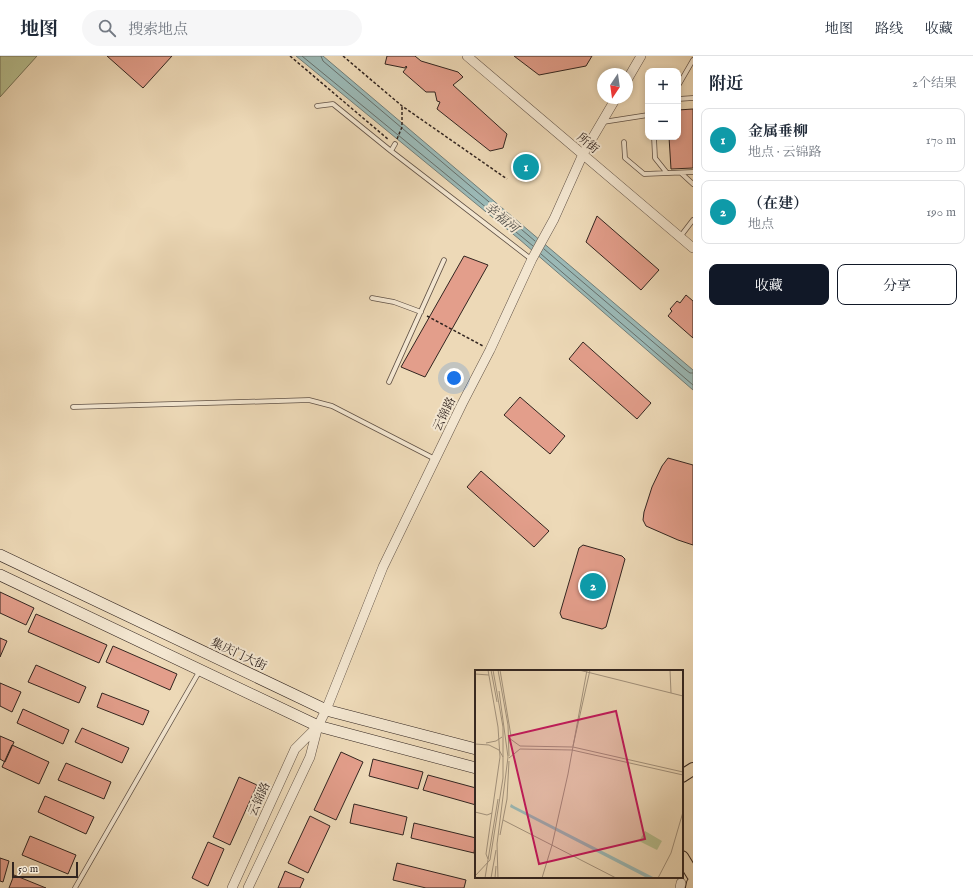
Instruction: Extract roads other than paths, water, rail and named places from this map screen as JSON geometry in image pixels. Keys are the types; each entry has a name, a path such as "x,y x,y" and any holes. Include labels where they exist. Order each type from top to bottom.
{"main road":[{"name":"集庆门大街","path":"0,555 326,710 475,749"},
{"path":"0,575 318,726 475,768"},
{"path":"683,775 693,769"},
{"path":"683,860 693,875"},
{"path":"685,885 692,888"}],"street":[{"name":"所街","path":"467,56 693,248"},
{"path":"633,70 641,56"},
{"name":"云锦路","path":"248,888 310,758 318,726 326,710 383,567 490,350 532,259 554,219 583,154 612,104"},
{"name":"云锦路","path":"232,888 295,749 318,726"}],"lane":[{"path":"681,81 693,60"},
{"path":"681,99 693,98"},
{"path":"318,106 333,104 391,151 532,259"},
{"path":"602,122 645,115"},
{"path":"654,140 655,158 667,173"},
{"path":"624,142 625,158 644,174 693,172"},
{"path":"391,151 395,144"},
{"path":"680,173 693,184"},
{"path":"680,237 693,220"},
{"path":"389,382 444,260"},
{"path":"372,298 394,302 421,312"},
{"path":"73,407 309,400 332,406 435,460"},
{"path":"75,888 200,670"}],"water":[{"name":"幸福河","path":"296,56 323,56 693,370 693,390 519,239"}],"place":[{"name":"金属垂柳","path":"526,167"},
{"name":"（在建）","path":"593,586"}]}
